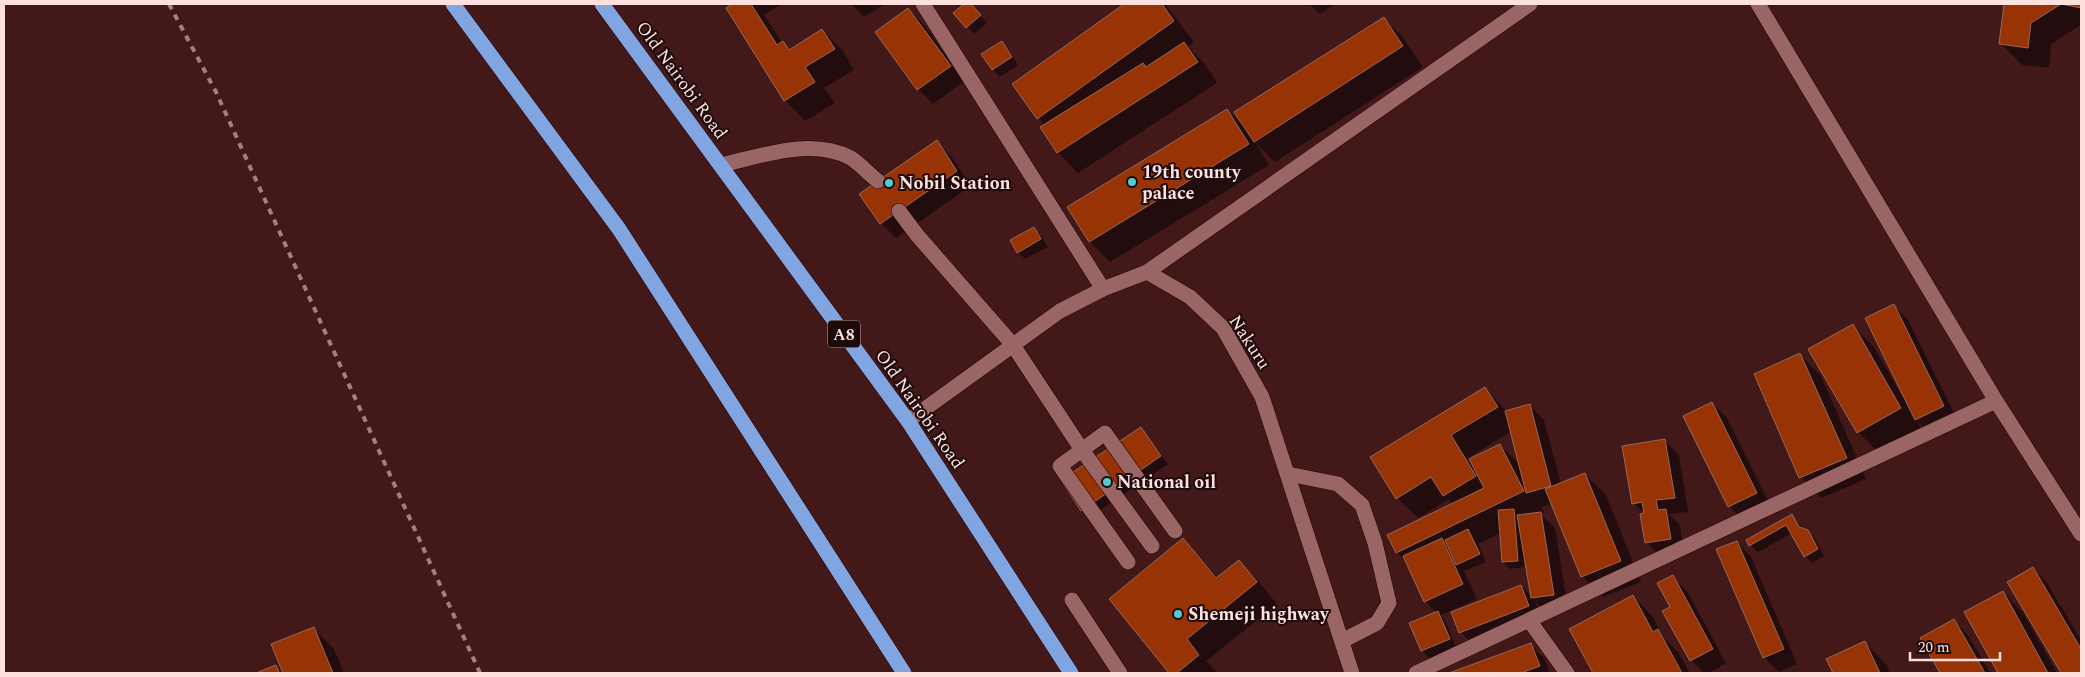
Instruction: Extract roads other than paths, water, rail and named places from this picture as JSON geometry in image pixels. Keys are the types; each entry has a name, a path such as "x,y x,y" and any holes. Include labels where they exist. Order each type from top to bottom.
{"highway":[{"path":"453,4 618,229 904,673"},
{"name":"Old Nairobi Road","path":"602,4 908,421 1071,673"}],"street":[{"path":"923,4 1103,289"},
{"path":"908,421 1060,311 1103,289 1147,272 1530,4"},
{"path":"1758,4 1996,401 2081,534"},
{"path":"721,165 800,148 827,150 851,158 878,181"},
{"path":"899,211 917,235 1013,345 1082,450 1152,546"},
{"name":"Nakuru","path":"1147,272 1190,297 1223,328 1262,397 1352,673"},
{"path":"1416,673 1996,401"},
{"path":"1128,562 1060,466 1105,433 1174,531"},
{"path":"1288,474 1338,484 1362,505 1375,543 1388,603 1378,623 1342,641"},
{"path":"1072,600 1120,673"},
{"path":"1530,620 1568,673"}],"railway":[{"path":"169,4 216,92 480,673"}],"place":[{"name":"19th county palace","path":"1132,182"},
{"name":"Nobil Station","path":"889,183"},
{"name":"National oil","path":"1107,482"},
{"name":"Shemeji highway","path":"1178,614"}]}
